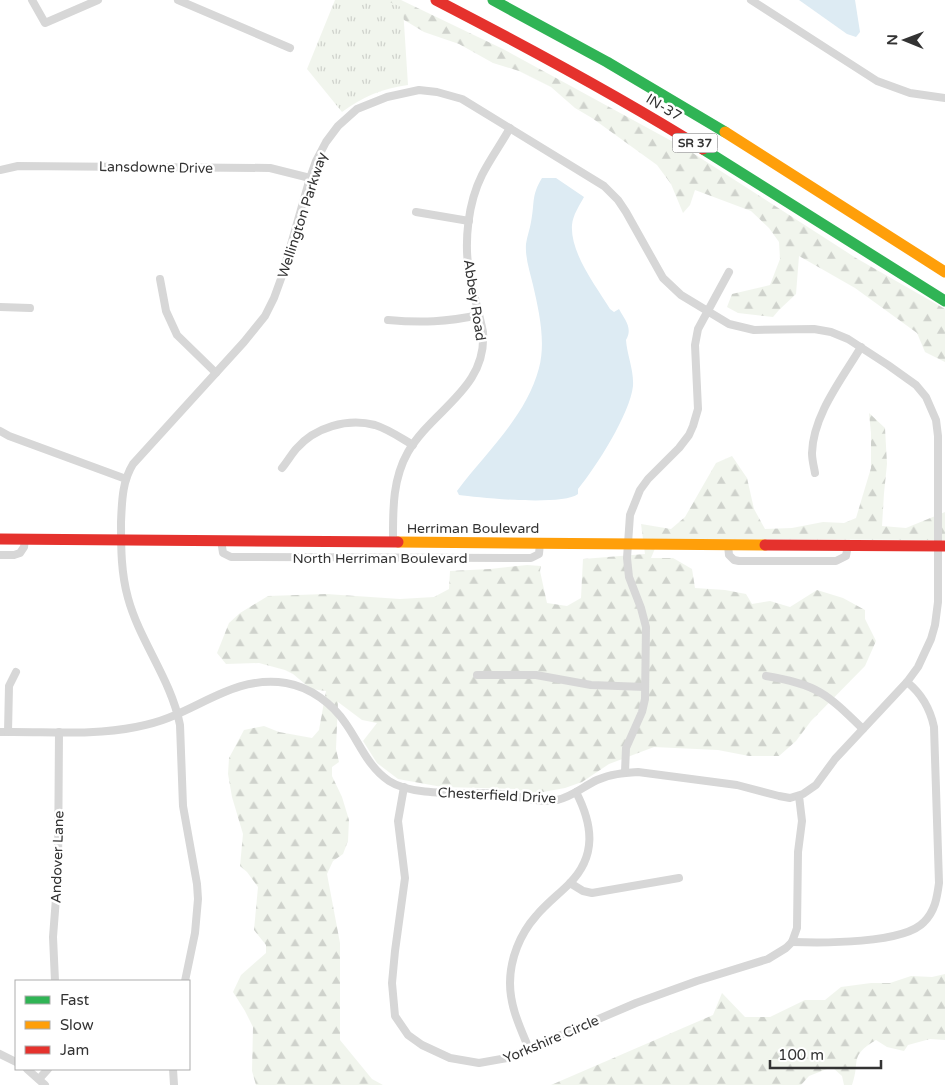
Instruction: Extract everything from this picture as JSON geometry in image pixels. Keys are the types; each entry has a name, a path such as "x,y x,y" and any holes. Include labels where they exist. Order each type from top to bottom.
{"main road":[{"name":"IN-37","path":"436,0 537,52 654,119 945,302"},
{"name":"IN-37","path":"493,0 599,57 688,109 945,272"},
{"name":"Herriman Boulevard","path":"0,539 941,546"}],"street":[{"path":"32,0 45,23 98,0"},
{"path":"178,0 290,48"},
{"path":"752,0 877,81 910,93 945,98"},
{"name":"Wellington Parkway","path":"185,980 195,933 198,899 194,864 182,806 181,737 178,714 165,680 128,599 122,569 121,540 122,501 126,479 134,464 147,448 256,329 274,298 282,276 316,161 326,142 338,126 357,109 387,97 419,90 451,95 474,106 611,192 626,212 663,278 681,295 729,324 746,329 820,330 839,335 861,347 916,385 926,397 936,420 941,546"},
{"name":"Abbey Road","path":"393,542 395,490 401,466 424,430 463,391 476,371 481,357 484,342 469,271 467,247 469,220 473,200 482,176 510,128"},
{"name":"Lansdowne Drive","path":"0,170 18,166 270,168 310,178"},
{"path":"416,212 469,220"},
{"path":"625,772 626,748 644,705 645,687 645,621 630,582 627,558 630,515 640,490 689,435 696,417 699,397 696,337 700,322 729,272"},
{"path":"160,279 166,311 177,335 216,373"},
{"path":"0,307 30,308"},
{"path":"388,320 439,322 479,314"},
{"path":"815,473 812,455 821,416 861,347"},
{"path":"282,468 296,449 307,439 318,432 338,424 356,422 375,426 413,445"},
{"path":"0,431 126,479"},
{"path":"0,555 20,553 24,547 25,539"},
{"name":"North Herriman Boulevard","path":"221,540 221,549 224,554 250,557 531,558 539,554 540,543"},
{"path":"728,545 728,553 731,558 739,561 836,561 846,556 848,545"},
{"path":"907,682 920,695 932,716 934,726 939,883 934,908 921,925 896,936 818,943 792,942 797,928 798,852 802,821 799,796 816,785 835,759 907,682 925,655 935,625 941,546"},
{"path":"4,732 9,686 16,672"},
{"path":"477,674 536,675 591,685 645,687"},
{"path":"766,676 810,686 832,699 863,729"},
{"name":"Chesterfield Drive","path":"4,732 122,730 168,718 244,684 268,681 288,683 322,698 346,724 373,767 388,780 404,788 420,791 502,794 542,800 564,798 598,780 625,772 638,772 737,785 790,798 799,796"},
{"name":"Andover Lane","path":"56,980 53,937 58,872 59,732"},
{"name":"Yorkshire Circle","path":"404,788 398,821 405,889 392,982 394,1008 397,1020 414,1040 433,1050 461,1061 479,1064 497,1061 636,1003 697,981 768,959 777,955 792,942"},
{"path":"529,1048 516,1017 511,999 510,982 514,957 520,940 531,923 548,903 578,874 586,858 590,840 589,823 576,792"},
{"path":"570,883 583,891 592,893 679,878"},
{"path":"0,1054 15,1062"},
{"path":"28,1070 45,1085"},
{"path":"38,1079 47,1070"},
{"path":"173,1070 174,1085"}],"green space":[{"path":"335,0 385,0 403,8 408,85 390,88 373,94 342,112 307,69"},
{"path":"371,0 401,0 503,49 688,150 856,258 945,309 945,362 925,352 917,333 855,288 799,256 796,294 773,317 738,313 727,307 732,294 770,285 780,259 779,242 769,228 751,211 695,190 690,205 683,213 671,184 657,165 575,108 551,87 519,71 493,63 459,44 424,32"},
{"path":"869,413 885,428 887,464 882,526 906,528 945,512 945,540 659,539 651,558 673,558 692,569 695,588 725,590 746,594 752,604 770,601 790,607 817,590 843,598 865,610 865,619 876,641 865,666 811,721 796,741 779,756 749,756 718,750 654,747 609,764 582,782 565,788 532,794 516,789 442,787 398,779 377,763 363,741 377,723 362,720 338,702 336,749 339,762 332,767 332,776 342,797 349,820 348,841 343,854 333,861 327,874 340,943 340,1040 372,1079 383,1085 256,1085 252,1071 253,1027 233,992 241,975 266,953 266,945 254,930 258,887 240,866 243,834 232,797 228,774 229,758 244,730 264,726 279,732 312,738 319,730 326,691 311,689 285,670 259,663 226,664 217,653 229,623 240,613 268,596 326,594 400,599 434,597 449,589 450,571 527,565 541,566 540,571 547,603 567,606 581,598 583,559 645,554 641,524 671,529 685,517 716,463 732,456 747,478 754,509 765,529 792,528 823,522 844,523 856,518 871,468"},
{"path":"945,974 945,1040 930,1039 908,1045 904,1051 887,1047 876,1040 858,1055 852,1085 844,1085 842,1076 832,1067 809,1076 801,1085 551,1085 713,1015 722,993 745,1017 770,1017 805,1000 825,1000 841,987 871,983 890,983 911,976 932,977"}],"shaded area":[{"path":"799,0 855,0 860,32 856,37 847,34"},
{"path":"542,178 556,178 584,197 576,211 572,225 572,236 579,258 591,280 610,309 614,312 619,309 627,324 629,332 626,340 633,380 631,398 611,440 594,468 578,489 578,494 556,500 502,499 459,495 457,491 515,418 533,386 539,368 542,348 541,327 527,260 526,241 531,225 535,195"}],"traffic: fast":[{"path":"493,0 607,62 725,132"},
{"path":"703,149 945,301"}],"traffic: slow":[{"path":"725,132 945,272"},
{"path":"398,542 765,545"}],"traffic: jam":[{"path":"436,0 571,72 703,149"},
{"path":"0,539 398,542"},
{"path":"765,545 945,546"}]}
